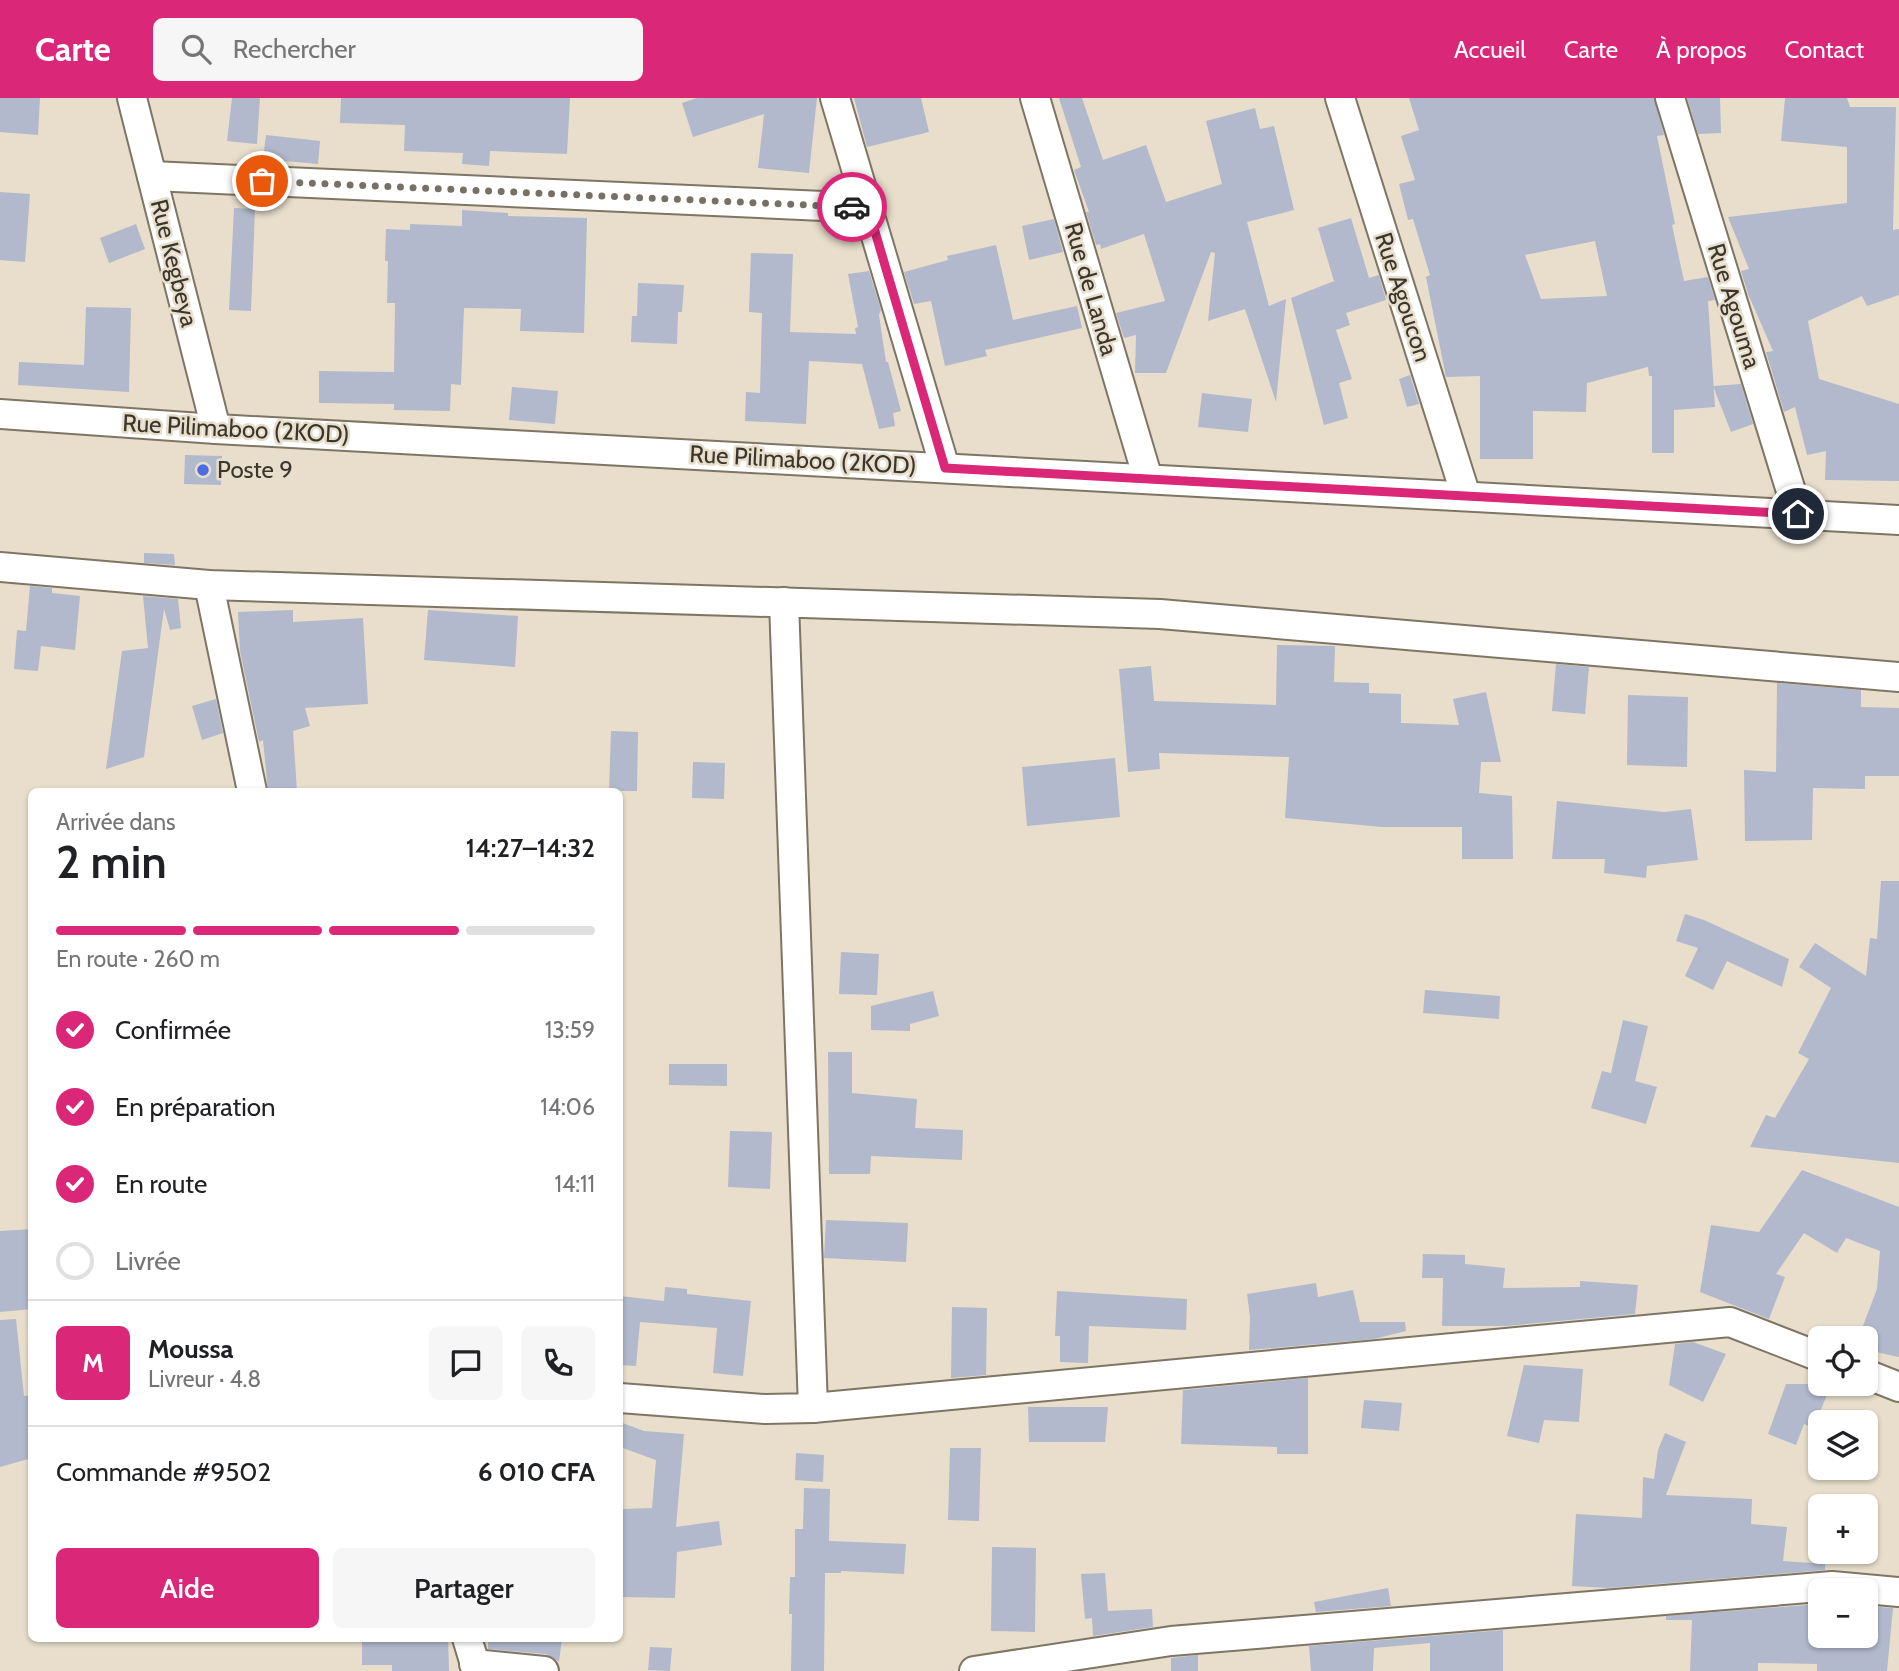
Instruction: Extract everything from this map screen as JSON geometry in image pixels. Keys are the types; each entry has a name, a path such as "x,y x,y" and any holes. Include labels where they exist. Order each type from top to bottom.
{"street":[{"name":"Rue Kegbeya","path":"132,98 216,429"},
{"path":"835,98 945,468"},
{"name":"Rue de Landa","path":"1035,98 1147,479"},
{"name":"Rue Agoucon","path":"1340,98 1466,496"},
{"name":"Rue Agouma","path":"1670,98 1798,514"},
{"path":"152,176 868,208"},
{"name":"Rue Pilimaboo (2KOD)","path":"0,414 216,429 1899,520"},
{"path":"0,567 209,585 1160,614 1899,677"},
{"path":"209,585 252,788"},
{"path":"784,602 813,1408"},
{"path":"623,1398 765,1409 813,1408 1730,1322 1808,1352"},
{"path":"1878,1379 1899,1387"},
{"path":"974,1671 1171,1641 1832,1586 1899,1592"},
{"path":"473,1658 544,1671"}],"building":[{"path":"0,98 40,98 38,135 0,132"},
{"path":"232,98 260,98 257,144 227,141"},
{"path":"341,98 570,98 567,154 490,151 489,166 462,164 463,153 404,151 405,125 340,123"},
{"path":"697,98 817,98 809,173 758,168 764,114 693,137 682,103"},
{"path":"854,98 921,98 929,132 867,147"},
{"path":"1059,98 1082,98 1103,160 1146,145 1166,202 1222,184 1206,121 1255,108 1260,129 1274,126 1294,210 1247,222 1269,306 1286,299 1276,402 1245,309 1208,321 1215,253 1211,252 1166,373 1135,373 1136,335 1124,338 1116,313 1165,301 1144,234 1101,249 1100,244 1096,245 1086,212 1089,212 1074,170 1081,167"},
{"path":"1409,98 1654,98 1664,135 1657,136 1684,281 1708,277 1715,300 1708,301 1715,407 1674,410 1674,453 1652,453 1652,376 1649,376 1648,367 1587,383 1586,412 1533,411 1533,459 1480,459 1480,376 1446,377 1426,277 1430,275 1413,219 1408,220 1399,184 1415,180 1401,136 1419,130","holes":["1595,241 1607,296 1541,299 1525,255"]},
{"path":"1687,98 1720,98 1721,133 1698,134"},
{"path":"1785,98 1847,98 1850,107 1896,107 1893,230 1899,229 1899,295 1867,306 1862,296 1808,321 1819,379 1899,404 1899,481 1825,480 1826,451 1807,455 1795,407 1784,412 1766,352 1773,351 1741,271 1749,269 1728,217 1847,203 1847,147 1781,141"},
{"path":"266,135 320,141 318,164 263,159"},
{"path":"0,192 30,194 25,262 0,260"},
{"path":"234,208 255,209 251,311 229,310"},
{"path":"462,210 508,213 508,216 587,218 584,333 520,331 521,309 464,308 461,385 451,384 450,411 394,410 394,404 319,403 319,371 394,372 395,303 387,303 386,229 410,230 410,224 462,226"},
{"path":"1351,218 1369,278 1379,275 1386,300 1346,313 1350,325 1336,330 1352,379 1339,383 1348,418 1324,425 1291,298 1334,281 1318,228"},
{"path":"1054,219 1063,252 1029,260 1022,226"},
{"path":"136,224 145,249 109,263 100,238"},
{"path":"996,245 1013,320 1077,306 1082,328 985,350 987,356 945,366 931,301 914,304 904,272 948,260 947,256"},
{"path":"751,253 793,254 790,332 856,334 855,328 858,327 848,274 869,271 881,310 879,315 886,362 901,411 893,413 895,426 879,429 862,364 809,361 806,424 745,421 746,392 760,393 762,313 749,312"},
{"path":"638,283 684,285 682,312 678,312 677,344 631,342 632,316 637,316"},
{"path":"86,307 131,308 129,392 18,385 19,362 84,365"},
{"path":"1410,375 1419,404 1407,407 1399,379"},
{"path":"1741,384 1753,424 1731,432 1713,386"},
{"path":"512,387 558,391 555,424 509,420"},
{"path":"1202,393 1252,399 1248,432 1198,427"},
{"name":"Poste 9","path":"185,455 222,456 221,485 184,484"},
{"path":"144,553 174,554 175,565 144,563"},
{"path":"30,586 52,588 52,593 80,596 75,650 41,646 38,671 14,669 17,630 26,631"},
{"path":"143,596 178,599 181,628 170,630 164,609 144,757 106,769 122,651 148,648"},
{"path":"293,610 293,622 363,618 368,704 305,708 310,726 293,731 297,788 268,788 263,740 259,742 240,651 238,612"},
{"path":"428,610 518,616 515,667 424,660"},
{"path":"1277,645 1335,646 1334,682 1369,683 1369,693 1401,694 1401,723 1459,725 1453,699 1486,692 1501,762 1481,762 1479,793 1512,796 1513,859 1462,859 1462,827 1382,827 1285,818 1289,757 1159,753 1160,769 1128,772 1119,669 1151,666 1154,701 1276,705"},
{"path":"1556,664 1589,667 1585,714 1552,711"},
{"path":"1777,683 1861,690 1861,707 1899,708 1899,776 1865,776 1865,789 1813,788 1812,840 1745,841 1744,770 1776,772"},
{"path":"1628,695 1688,697 1687,767 1627,765"},
{"path":"216,699 223,733 202,740 192,706"},
{"path":"611,731 638,732 637,791 609,788"},
{"path":"1115,758 1120,817 1027,826 1022,767"},
{"path":"693,762 725,763 724,799 692,798"},
{"path":"1557,801 1664,812 1691,809 1698,860 1647,866 1646,878 1604,873 1605,859 1552,859"},
{"path":"1881,881 1899,881 1899,1163 1750,1147 1766,1115 1775,1118 1809,1059 1798,1053 1831,988 1799,967 1815,943 1866,976 1870,938 1877,939"},
{"path":"1685,914 1789,959 1782,987 1727,961 1713,990 1685,976 1698,948 1676,941"},
{"path":"841,952 879,954 877,995 839,994"},
{"path":"1425,990 1500,996 1499,1019 1423,1013"},
{"path":"933,991 939,1016 910,1024 910,1031 871,1030 871,1006"},
{"path":"1623,1020 1648,1026 1635,1081 1657,1087 1646,1124 1591,1108 1602,1071 1611,1073"},
{"path":"828,1052 852,1052 852,1093 917,1099 915,1128 963,1130 962,1160 871,1156 870,1174 829,1174"},
{"path":"669,1064 727,1064 727,1086 669,1085"},
{"path":"730,1131 772,1132 770,1189 728,1187"},
{"path":"1802,1170 1899,1207 1899,1357 1878,1353 1878,1326 1863,1326 1877,1289 1880,1251 1846,1238 1837,1253 1804,1233 1776,1274 1785,1277 1769,1319 1700,1292 1711,1225 1759,1232"},
{"path":"826,1220 908,1223 906,1262 824,1258"},
{"path":"28,1229 28,1309 0,1312 0,1231"},
{"path":"1423,1254 1465,1255 1465,1264 1505,1268 1503,1288 1580,1287 1580,1281 1638,1285 1635,1314 1506,1326 1442,1326 1443,1278 1422,1278"},
{"path":"1316,1283 1318,1297 1353,1290 1360,1322 1405,1322 1406,1331 1374,1339 1249,1350 1250,1317 1247,1294"},
{"path":"665,1287 687,1289 687,1294 751,1301 743,1376 713,1373 717,1328 640,1322 636,1366 623,1365 623,1296 664,1301"},
{"path":"1057,1291 1187,1299 1186,1330 1089,1326 1088,1363 1060,1362 1060,1336 1055,1336"},
{"path":"952,1307 987,1308 986,1375 951,1378"},
{"path":"16,1319 24,1396 28,1396 28,1459 0,1467 0,1320"},
{"path":"1693,1342 1726,1354 1703,1402 1669,1385 1675,1344"},
{"path":"1524,1365 1583,1369 1579,1422 1544,1420 1539,1443 1507,1436"},
{"path":"1308,1378 1308,1454 1277,1454 1277,1447 1181,1444 1183,1390"},
{"path":"1786,1384 1808,1384 1808,1396 1826,1396 1821,1410 1808,1410 1808,1426 1804,1424 1796,1445 1768,1434"},
{"path":"1364,1400 1402,1403 1399,1431 1361,1428"},
{"path":"1028,1407 1108,1407 1105,1442 1029,1442"},
{"path":"623,1423 644,1431 684,1434 676,1527 719,1521 722,1545 677,1552 675,1598 623,1597 623,1509 652,1508 656,1460 623,1448"},
{"path":"1665,1433 1686,1442 1666,1495 1752,1499 1751,1524 1787,1527 1783,1561 1825,1564 1825,1570 1608,1588 1572,1586 1576,1514 1642,1518 1643,1477 1654,1479 1658,1450"},
{"path":"950,1448 981,1448 979,1521 948,1520"},
{"path":"796,1453 824,1455 823,1482 795,1480"},
{"path":"804,1488 830,1489 829,1541 906,1544 904,1574 841,1571 825,1573 824,1671 791,1671 790,1577 795,1577 795,1529 803,1529"},
{"path":"992,1547 1036,1548 1035,1632 991,1631"},
{"path":"1105,1573 1108,1611 1152,1609 1153,1627 1093,1636 1092,1618 1085,1619 1081,1574"},
{"path":"1388,1588 1391,1606 1316,1612 1314,1602"},
{"path":"1808,1605 1808,1648 1878,1648 1878,1607 1893,1608 1887,1671 1817,1671 1817,1664 1758,1663 1758,1671 1690,1671 1692,1620 1666,1620 1666,1616"},
{"path":"1503,1630 1503,1671 1430,1671 1430,1643 1374,1648 1373,1671 1311,1671 1309,1646"},
{"path":"362,1642 448,1642 449,1671 392,1671 392,1665 362,1665"},
{"path":"488,1642 562,1642 559,1662 546,1654 488,1649"},
{"path":"650,1647 672,1648 670,1671 648,1670"},
{"path":"1198,1655 1198,1671 1171,1671 1171,1658"}],"way so far":[{"path":"262,181 852,207"}],"place":[{"name":"Poste 9","path":"203,470"}],"route":[{"path":"852,207 868,208 945,468 1798,514"}]}
